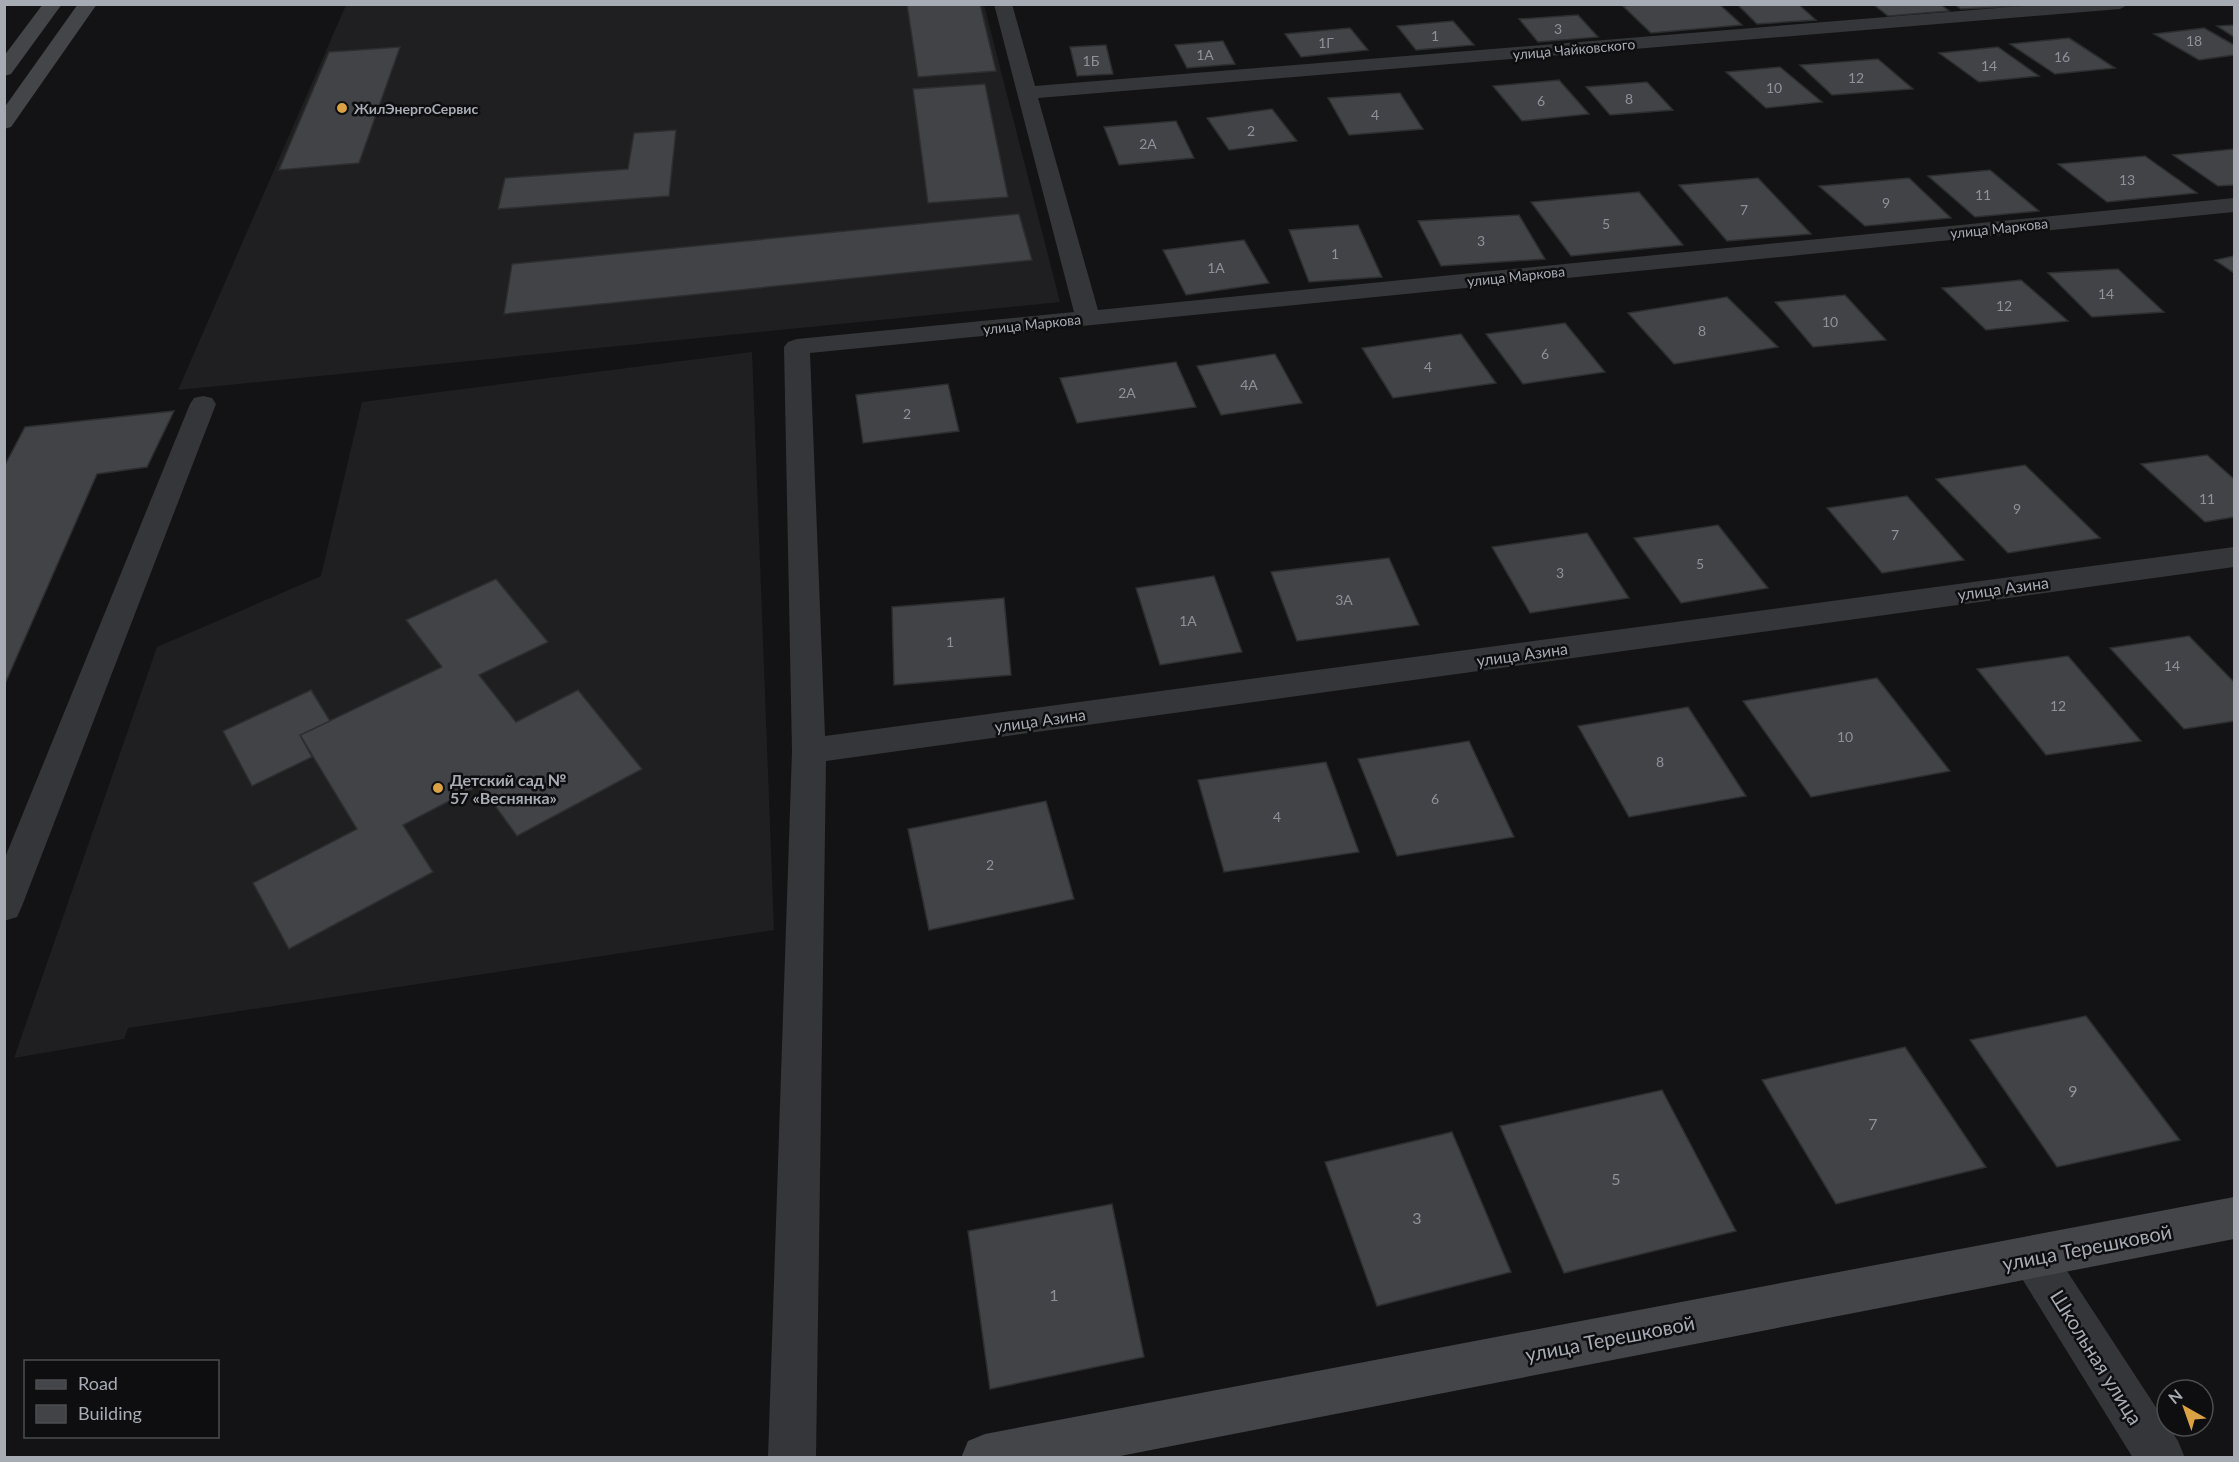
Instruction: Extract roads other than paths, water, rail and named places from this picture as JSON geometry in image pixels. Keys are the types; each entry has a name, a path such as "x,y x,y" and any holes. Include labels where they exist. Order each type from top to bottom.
{"street":[{"path":"4,70 53,4"},
{"path":"4,123 88,4"},
{"path":"1003,4 1088,318"},
{"name":"улица Чайковского","path":"1027,93 2120,4"},
{"name":"улица Маркова","path":"809,751 797,347 2235,205"},
{"path":"4,906 203,404"},
{"name":"улица Азина","path":"809,751 2235,557"},
{"path":"792,1458 809,751"},
{"name":"улица Терешковой","path":"985,1458 2235,1218"},
{"name":"Школьная улица","path":"2033,1257 2161,1458"}],"place":[{"name":"ЖилЭнергоСервис","path":"342,108"},
{"name":"Детский сад № 57 «Веснянка»","path":"438,788"}]}
